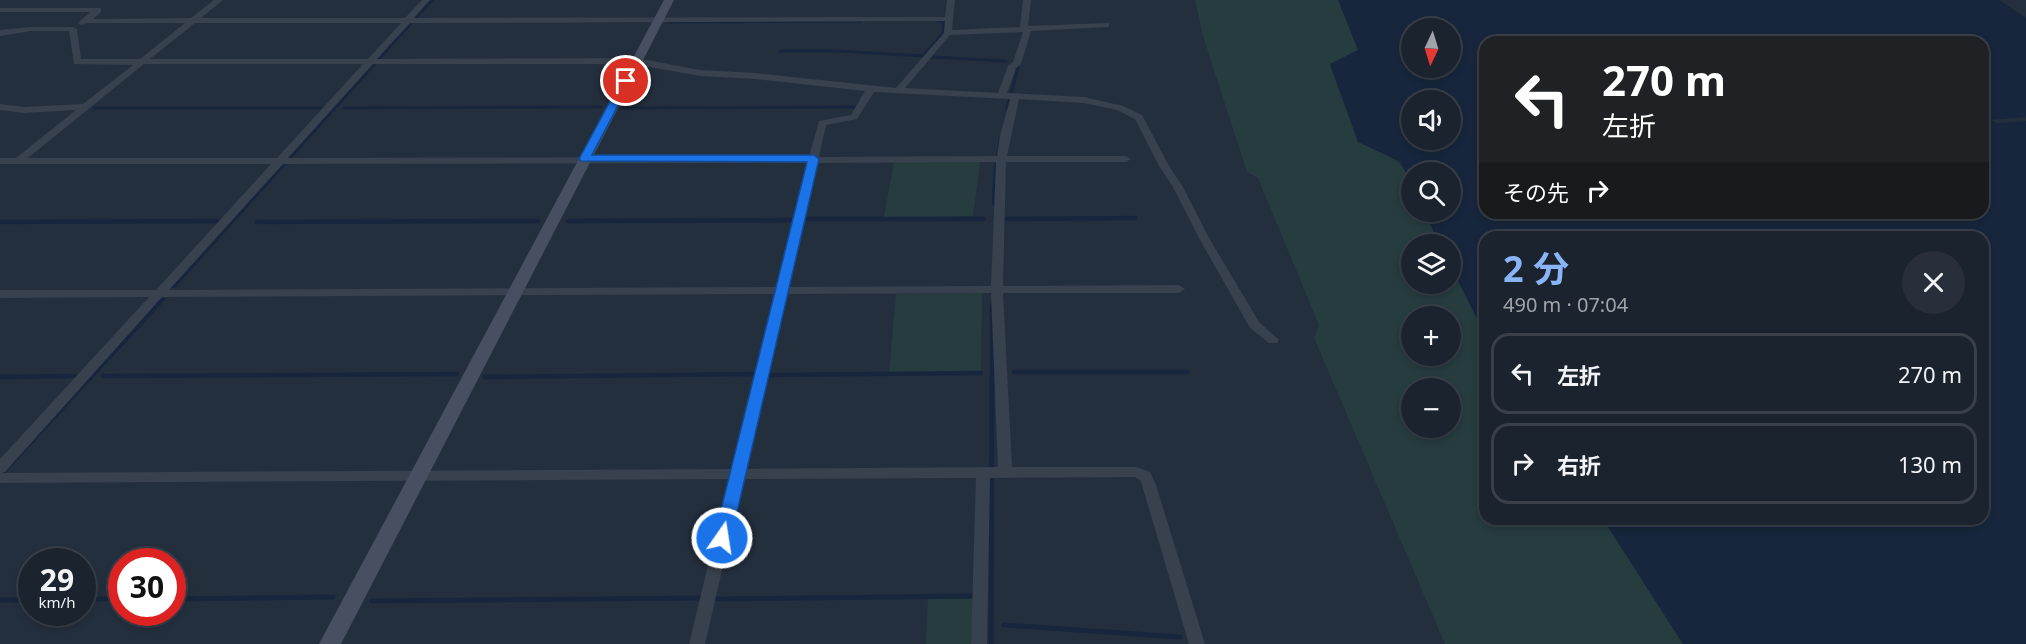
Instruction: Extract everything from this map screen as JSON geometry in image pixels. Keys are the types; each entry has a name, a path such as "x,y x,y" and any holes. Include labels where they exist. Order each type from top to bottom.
{"street":[{"path":"18,161 219,0"},
{"path":"1,474 159,293 286,160 412,20 426,0"},
{"path":"330,644 422,476 515,291 669,0"},
{"path":"898,91 948,33 951,0"},
{"path":"980,644 993,472 994,289 998,159 1013,102 1010,96 1012,66 1017,64 1026,29 1027,0"},
{"path":"0,10 98,10 73,29 31,29 0,33"},
{"path":"84,21 949,19"},
{"path":"948,33 1106,25"},
{"path":"73,29 78,62 636,62 700,73 755,76 871,89 1094,102 1139,117 1164,166 1178,187 1204,238 1254,325 1273,340"},
{"path":"697,644 822,123 854,117 871,89"},
{"path":"0,107 24,110 86,106"},
{"path":"0,161 1126,159"},
{"path":"0,294 1179,289"},
{"path":"1,474 422,476 1136,472 1145,476 1197,644"}],"green space":[{"path":"1195,0 1339,0 1358,50 1330,65 1358,141 1393,159 1401,166 1401,222 1429,222 1435,234 1401,234 1401,294 1461,294 1461,287 1479,322 1479,525 1607,525 1683,644 1445,644 1314,338 1319,325 1258,178 1247,172 1203,36"},
{"path":"894,162 980,162 973,216 884,217"},
{"path":"982,293 981,373 889,373 896,294"},
{"path":"977,596 975,644 926,644 928,597"}],"water":[{"path":"429,0 434,0 175,288 169,288"},
{"path":"1338,0 1999,0 2026,18 2026,117 1991,120 1996,123 2026,121 2026,644 1683,644 1607,525 1989,525 1989,231 1479,231 1479,322 1461,287 1461,234 1435,234 1429,222 1461,222 1461,162 1401,162 1358,142 1330,64 1358,50"},
{"path":"160,298 167,298 0,479 0,474"}],"waterway":[{"path":"669,22 861,21"},
{"path":"780,51 838,51 923,56 943,33 944,21 938,21"},
{"path":"931,57 1006,61"},
{"path":"1007,109 1018,68"},
{"path":"344,108 601,107"},
{"path":"623,108 855,107"},
{"path":"94,108 321,108"},
{"path":"996,168 1000,140"},
{"path":"994,203 996,166"},
{"path":"1006,219 1135,218"},
{"path":"805,219 983,219"},
{"path":"568,221 793,220"},
{"path":"0,222 220,221"},
{"path":"257,222 538,221"},
{"path":"992,305 992,377"},
{"path":"1014,372 1187,372"},
{"path":"769,375 981,373"},
{"path":"103,376 457,374"},
{"path":"502,377 485,377 756,374"},
{"path":"14,377 0,377 76,376"},
{"path":"991,644 992,377"},
{"path":"717,599 977,596"},
{"path":"186,599 333,597"},
{"path":"372,601 700,598"},
{"path":"96,599 108,599"},
{"path":"0,600 18,600"},
{"path":"1004,625 1180,637"}],"route":[{"path":"626,81 585,159 814,159 722,538"}]}
